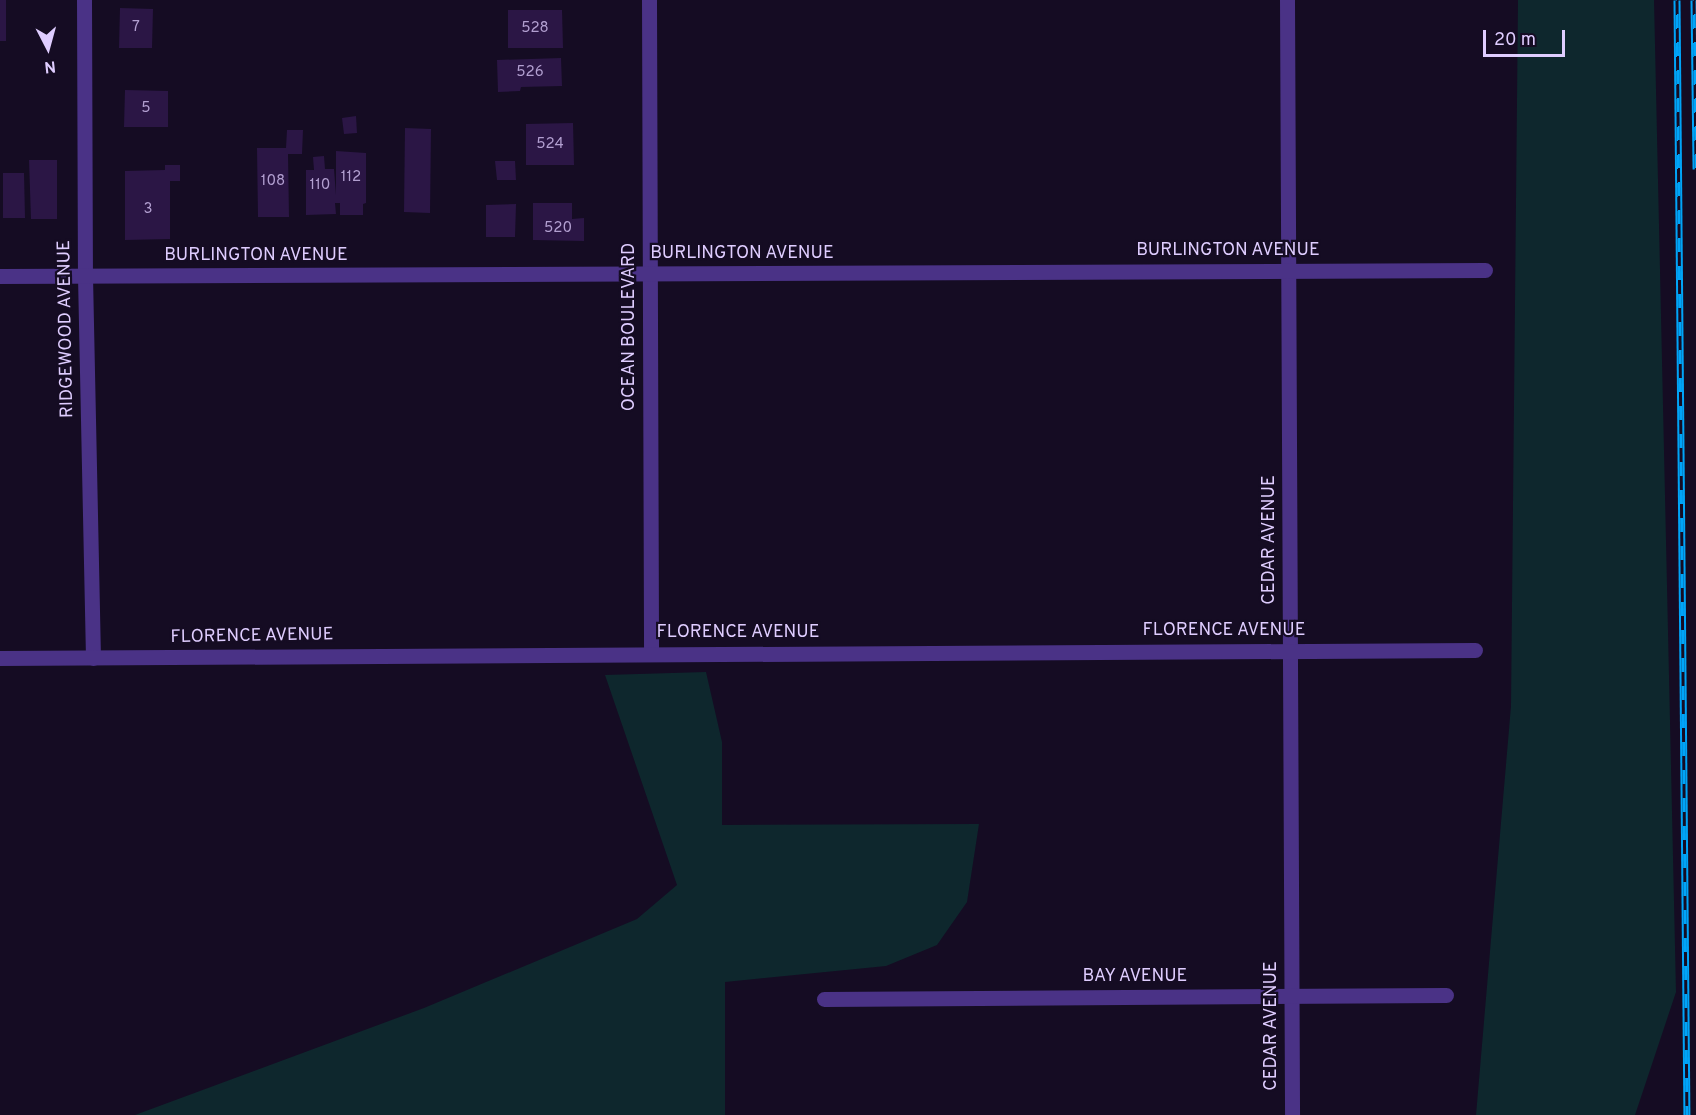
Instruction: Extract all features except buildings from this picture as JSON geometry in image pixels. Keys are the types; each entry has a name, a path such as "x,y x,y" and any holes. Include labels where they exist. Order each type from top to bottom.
{"street":[{"name":"RIDGEWOOD AVENUE","path":"84,0 85,276 93,658"},
{"name":"OCEAN BOULEVARD","path":"649,0 651,653"},
{"name":"CEDAR AVENUE","path":"1287,0 1292,1115"},
{"name":"BURLINGTON AVENUE","path":"0,276 1485,270"},
{"name":"FLORENCE AVENUE","path":"0,658 1475,650"},
{"name":"BAY AVENUE","path":"824,999 1446,995"}],"green space":[{"path":"1518,0 1654,0 1676,992 1635,1115 1476,1115 1511,706"},
{"path":"706,672 722,742 722,825 979,824 967,902 937,945 886,966 725,982 725,1115 135,1115 424,1008 637,919 677,885 605,675"}],"railway":[{"path":"1677,0 1687,1115"},
{"path":"1694,0 1696,169"}]}
